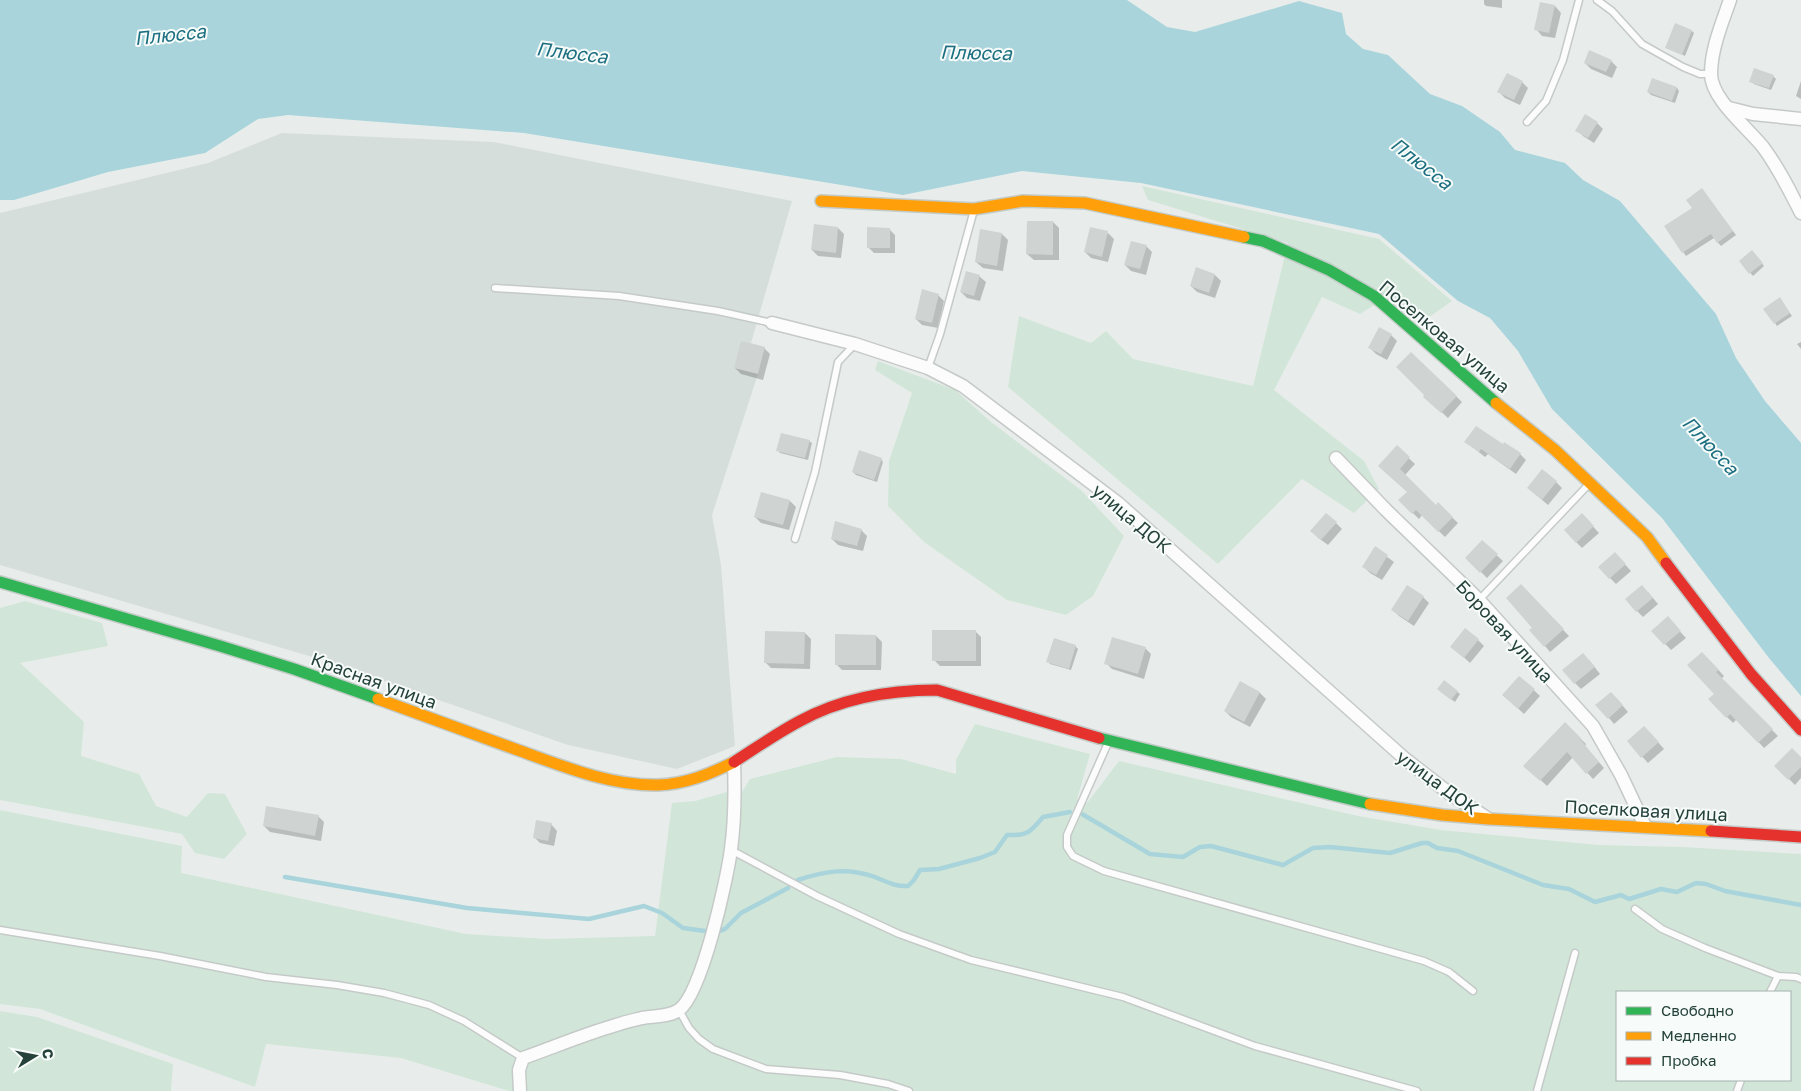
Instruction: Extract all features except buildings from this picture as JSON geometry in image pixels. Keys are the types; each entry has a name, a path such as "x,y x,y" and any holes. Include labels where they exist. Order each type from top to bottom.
{"street":[{"path":"1730,0 1715,48 1711,74 1713,87 1763,148 1792,193 1801,213"},
{"path":"1729,108 1753,114 1801,119"},
{"name":"Поселковая улица","path":"821,201 974,209 1023,200 1085,203 1263,241 1329,270 1374,296 1418,333 1477,388 1556,450 1591,482 1647,537 1751,674 1801,730"},
{"name":"улица ДОК","path":"772,323 855,344 928,368 963,386 1118,503 1404,758 1449,793 1489,819"},
{"name":"Боровая улица","path":"1336,458 1386,510 1479,600 1593,726 1621,775 1645,826"},
{"name":"Красная улица","path":"0,582 266,660 560,765 619,782 658,785 684,782 708,775 734,762"},
{"name":"улица ДОК","path":"734,762 800,721 830,707 861,697 912,690 937,690 1108,742 1360,803 1442,815 1489,819"},
{"path":"520,1091 519,1070 523,1058 616,1025 679,1010 690,995 704,962 712,935 731,850 734,762"},
{"name":"Поселковая улица","path":"1489,819 1645,826 1801,837"}],"lane":[{"path":"1527,122 1546,101 1563,60 1579,0"},
{"path":"1597,0 1612,11 1642,44 1683,67 1700,74 1711,74"},
{"path":"928,368 940,334 974,209"},
{"path":"495,288 619,296 718,311 772,323"},
{"path":"795,539 815,472 838,362 855,344"},
{"path":"1479,600 1591,482"},
{"path":"1108,742 1067,835 1067,847 1074,856 1104,872 1133,881 1260,914 1424,961 1449,972 1473,991"},
{"path":"731,850 802,889 899,934 971,960 1123,996 1255,1046 1417,1091"},
{"path":"1635,909 1662,929 1705,948 1778,976 1801,979"},
{"path":"0,930 160,956 266,977 337,985 384,993 429,1005 447,1013 464,1021 523,1058"},
{"path":"1537,1091 1575,953"},
{"path":"1770,991 1778,976"},
{"path":"679,1010 689,1028 699,1039 713,1049 766,1069 840,1075 888,1084 909,1091"}],"shaded area":[{"path":"282,133 494,142 792,201 751,343 765,347 712,515 721,565 735,746 677,769 568,745 326,661 0,565 0,213 208,163"}],"green space":[{"path":"1142,186 1379,239 1452,301 1425,320 1388,296 1360,314 1322,297 1274,390 1364,461 1379,489 1354,513 1302,479 1218,564 1008,387 1019,316 1091,343 1106,331 1133,359 1253,386 1288,243 1148,200"},
{"path":"878,361 955,390 991,422 1081,490 1124,536 1093,596 1066,615 1007,600 924,542 888,506 889,461 912,393 875,370"},
{"path":"25,601 102,623 108,646 20,663 84,722 81,756 139,774 156,806 187,817 208,793 225,794 247,834 224,859 195,853 182,834 0,800 0,608"},
{"path":"975,724 1090,754 1077,799 1087,803 1119,761 1358,816 1441,830 1599,845 1682,847 1801,854 1801,1091 509,1091 401,1058 266,1044 255,1087 40,1009 0,1004 0,810 182,846 181,873 466,934 547,939 655,936 672,803 695,801 727,792 742,792 750,779 837,757 901,759 956,774 956,760"},
{"path":"0,1011 37,1017 173,1064 171,1091 0,1091"}],"water":[{"name":"Плюсса","path":"0,0 1127,0 1167,27 1195,32 1299,1 1342,13 1346,34 1363,49 1388,55 1430,94 1462,106 1500,132 1515,150 1565,163 1583,180 1620,201 1716,314 1736,358 1765,401 1801,443 1801,696 1769,658 1662,518 1552,409 1518,351 1490,318 1458,301 1379,234 1141,183 1022,171 903,195 524,133 288,115 258,119 205,153 108,172 14,200 0,200"}],"waterway":[{"path":"798,880 827,872 845,871 865,874 895,885 908,886 920,870 939,869 980,858 995,852 1007,835 1024,834 1031,830 1043,817 1070,812"},
{"path":"1082,814 1150,854 1183,857 1200,847 1211,846 1283,865 1313,848 1330,847 1390,853 1422,843 1428,843 1437,848 1458,851 1543,885 1569,889 1595,902 1621,895 1629,899 1661,889 1677,892 1696,883 1706,884 1725,891 1801,905"},
{"path":"285,877 467,908 589,919 644,906 662,913 683,928 705,931"},
{"path":"719,931 725,929 741,913 788,888"}],"traffic: fast":[{"path":"1244,237 1263,241 1329,270 1374,296 1496,403"},
{"path":"0,582 220,646 294,669 378,699"},
{"path":"1099,738 1370,804"}],"traffic: slow":[{"path":"821,201 974,209 1023,201 1085,203 1244,237"},
{"path":"1496,403 1555,450 1647,537 1666,563"},
{"path":"378,699 567,768 621,782 658,785 678,783 707,774 734,762"},
{"path":"1370,804 1442,815 1489,819 1711,831"}],"traffic: jam":[{"path":"1666,563 1751,674 1801,730"},
{"path":"734,762 791,726 832,706 866,697 919,690 937,690 1099,738"},
{"path":"1711,831 1801,837"}]}
